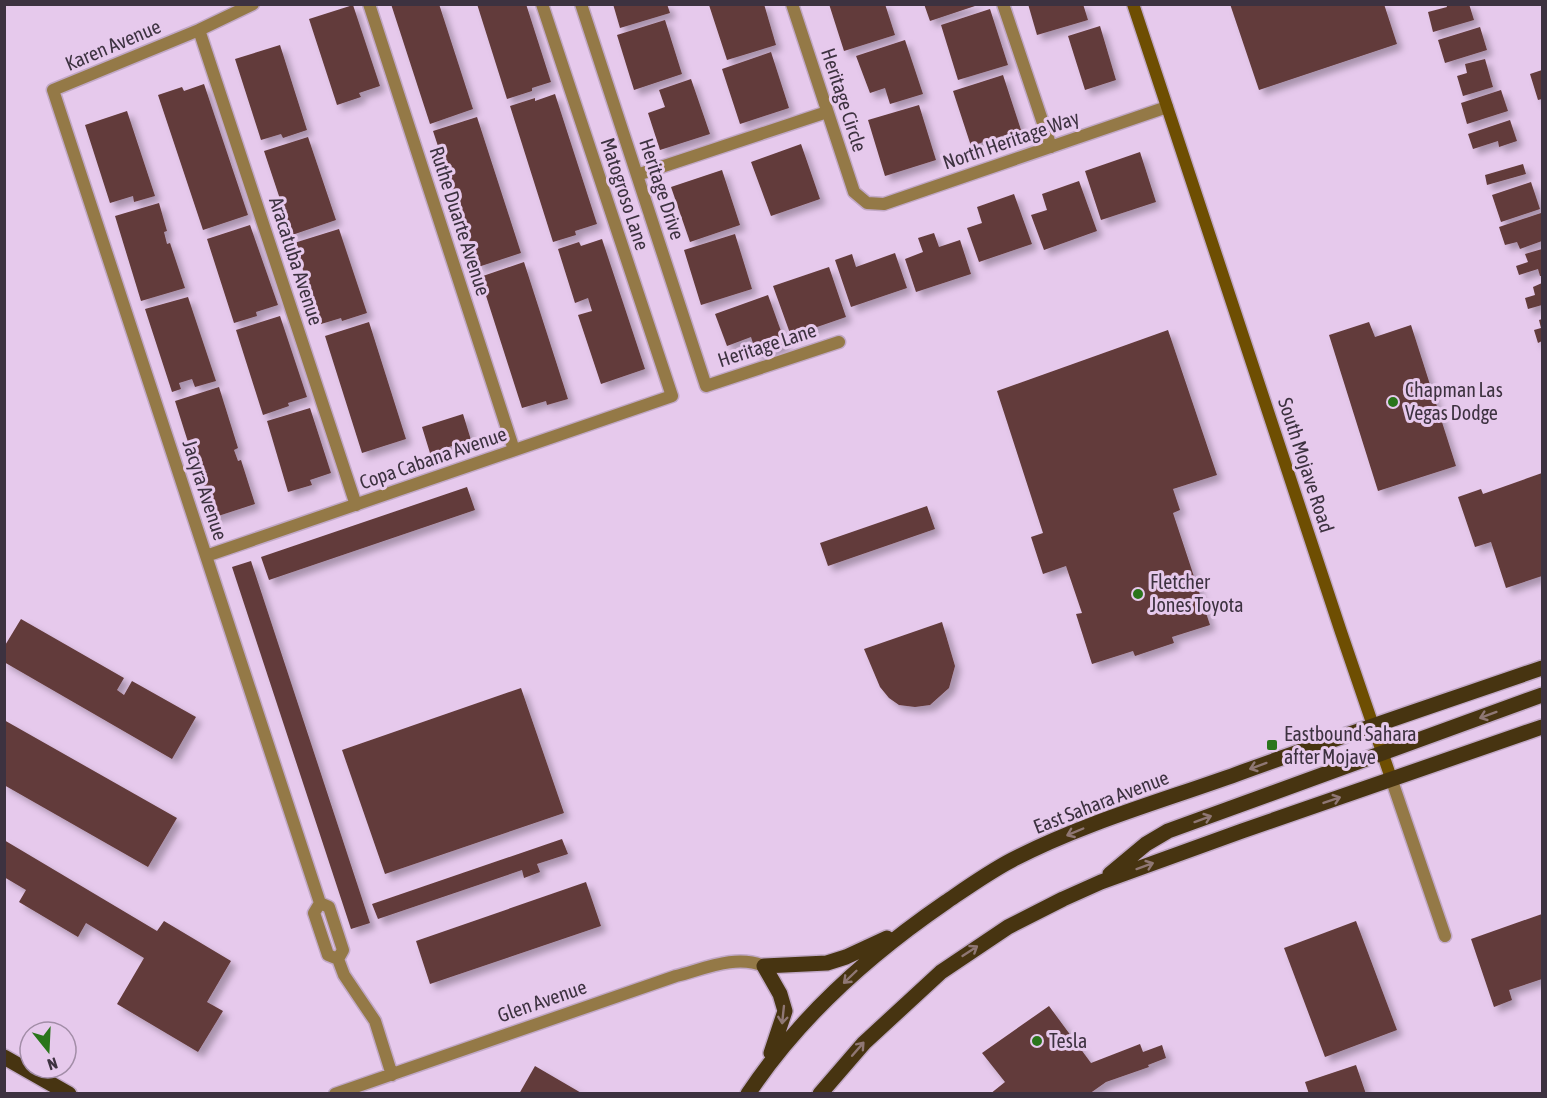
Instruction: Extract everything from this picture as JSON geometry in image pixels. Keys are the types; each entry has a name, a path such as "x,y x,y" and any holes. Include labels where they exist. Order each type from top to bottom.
{"main road":[{"name":"East Sahara Avenue","path":"748,1094 766,1066 821,1005 866,962 911,926 978,880 1013,860 1107,820 1542,668"},
{"path":"1101,882 1146,844 1168,831 1542,695"},
{"path":"820,1094 864,1043 933,979 957,960 1008,927 1063,899 1101,882 1391,778 1542,727"},
{"path":"766,1066 778,1037 784,1011 780,994 764,966 816,964 837,960 911,926"},
{"path":"4,1058 69,1094"}],"street":[{"name":"Karen Avenue","path":"53,90 199,30 253,4"},
{"name":"Ruthe Duarte Avenue","path":"369,4 514,450"},
{"name":"Matogroso Lane","path":"542,4 672,396"},
{"name":"Heritage Drive","path":"581,4 706,386"},
{"name":"Heritage Circle","path":"792,4 854,192 867,203"},
{"path":"1003,4 1051,147"},
{"name":"South Mojave Road","path":"1133,4 1445,936"},
{"name":"Aracatuba Avenue","path":"199,30 356,505"},
{"name":"Jacyra Avenue","path":"53,90 320,903 329,907 343,950 338,959 344,975 375,1021 392,1075"},
{"name":"North Heritage Way","path":"867,203 884,204 1167,107"},
{"path":"637,175 827,112"},
{"name":"Heritage Lane","path":"706,386 839,342"},
{"name":"Copa Cabana Avenue","path":"206,556 672,396"},
{"name":"Glen Avenue","path":"335,1094 676,976 734,961 745,961 764,966"}],"building":[{"path":"391,4 439,4 473,109 430,124"},
{"path":"477,4 526,4 551,82 507,99"},
{"path":"613,4 667,4 670,13 620,28"},
{"path":"764,4 776,45 727,60 709,5"},
{"path":"829,4 885,4 895,35 844,51"},
{"path":"924,4 978,4 978,5 930,21"},
{"path":"1028,4 1083,4 1088,20 1037,35"},
{"path":"1230,4 1384,4 1397,44 1259,90"},
{"path":"1446,4 1469,4 1474,20 1433,32 1428,12 1447,7"},
{"path":"353,5 380,86 359,93 361,97 337,105 309,19"},
{"path":"990,9 1008,65 958,80 941,25"},
{"path":"665,20 682,74 634,90 617,35"},
{"path":"1100,26 1116,80 1085,90 1068,36"},
{"path":"1480,27 1487,50 1445,63 1438,40"},
{"path":"905,40 923,94 890,104 885,88 870,93 856,56"},
{"path":"280,45 307,130 283,138 281,134 261,140 235,59"},
{"path":"771,52 789,108 740,124 722,69"},
{"path":"1485,59 1493,87 1463,96 1457,76 1467,73 1465,64"},
{"path":"1542,70 1542,99 1538,100 1530,74"},
{"path":"1003,75 1021,130 971,146 953,91"},
{"path":"691,79 710,134 660,150 648,113 665,107 659,90"},
{"path":"204,84 248,215 203,230 158,95 182,87 184,91"},
{"path":"1501,90 1508,111 1467,124 1461,103"},
{"path":"555,94 597,224 575,231 576,235 553,242 510,106"},
{"path":"919,105 936,160 885,176 868,120"},
{"path":"127,111 155,196 134,202 133,196 110,203 85,125"},
{"path":"477,117 521,253 478,267 433,131"},
{"path":"1510,120 1517,141 1499,147 1498,141 1473,149 1468,134"},
{"path":"308,137 336,220 292,235 264,151"},
{"path":"801,144 820,199 771,216 751,162"},
{"path":"1140,152 1156,202 1101,220 1085,171"},
{"path":"1523,164 1526,174 1487,185 1485,175"},
{"path":"722,170 740,225 690,242 671,187"},
{"path":"1079,181 1097,231 1044,250 1031,215 1047,210 1042,194"},
{"path":"1531,182 1540,209 1501,222 1492,195"},
{"path":"1014,194 1032,244 979,262 967,228 982,223 977,207"},
{"path":"159,203 167,231 164,232 167,244 170,243 185,288 141,301 115,216"},
{"path":"1541,213 1542,241 1520,249 1517,242 1505,245 1499,227"},
{"path":"250,225 278,305 256,312 257,316 234,323 207,239"},
{"path":"339,229 367,313 342,321 341,318 321,324 294,243"},
{"path":"934,233 939,247 960,240 971,274 916,292 905,259 923,252 918,238"},
{"path":"735,234 752,289 701,305 684,250"},
{"path":"602,239 645,369 601,384 578,315 592,311 588,298 575,303 558,249 579,242 581,246"},
{"path":"1542,249 1542,276 1538,269 1519,275 1516,266 1528,262 1525,254"},
{"path":"895,253 907,288 851,307 835,260 852,254 856,267"},
{"path":"524,262 568,399 547,405 546,401 522,408 480,277"},
{"path":"829,267 846,317 791,336 773,286"},
{"path":"1542,283 1542,305 1528,309 1525,298 1535,295 1533,287"},
{"path":"768,295 786,345 757,356 751,337 727,346 715,314"},
{"path":"188,297 216,381 195,387 192,379 179,383 181,389 172,392 145,309"},
{"path":"280,316 307,397 263,415 236,330"},
{"path":"1542,319 1542,341 1538,343 1534,330 1541,328 1539,320"},
{"path":"369,322 406,439 362,453 325,336"},
{"name":"Chapman Las Vegas Dodge","path":"1369,322 1375,337 1411,325 1456,466 1378,491 1329,335"},
{"path":"1168,330 1217,475 1173,489 1180,510 1173,513 1210,625 1172,637 1174,643 1135,656 1133,651 1092,664 1076,614 1082,613 1066,566 1043,574 1031,537 1043,533 997,391"},
{"path":"219,387 238,448 234,450 238,461 241,460 255,504 212,518 175,401"},
{"path":"310,408 331,473 310,480 312,485 288,492 267,421"},
{"path":"463,414 471,440 430,453 422,427"},
{"path":"1542,473 1542,576 1506,588 1491,542 1475,547 1458,497 1481,489 1483,494"},
{"path":"467,487 475,510 269,580 261,557"},
{"path":"927,506 935,529 828,566 820,543"},
{"path":"251,561 370,923 351,929 232,567"},
{"path":"21,619 124,678 117,690 124,695 132,681 196,717 172,759 4,662 4,647"},
{"path":"942,622 955,666 949,688 930,705 915,707 899,705 880,687 864,649"},
{"path":"521,688 564,813 385,874 342,750"},
{"path":"4,720 177,818 148,867 4,785"},
{"path":"562,839 568,854 537,864 540,872 524,878 522,870 378,919 372,904"},
{"path":"4,840 157,931 164,921 231,961 207,1002 223,1011 198,1052 117,1004 144,958 86,923 78,937 19,902 26,890 4,877"},
{"path":"586,882 601,926 430,984 416,941"},
{"path":"1542,914 1542,979 1509,990 1512,1000 1494,1007 1471,939"},
{"path":"1356,921 1397,1030 1325,1057 1284,948"},
{"name":"Tesla","path":"1049,1006 1091,1063 1140,1044 1143,1052 1162,1045 1166,1058 1148,1065 1149,1067 1106,1082 1089,1094 990,1094 1005,1082 982,1053"},
{"path":"1356,1065 1366,1094 1309,1094 1305,1082"},
{"path":"535,1066 583,1094 519,1094"}],"place":[{"name":"Chapman Las Vegas Dodge","path":"1393,402"},
{"name":"Fletcher Jones Toyota","path":"1138,594"},
{"name":"Eastbound Sahara after Mojave","path":"1272,745"},
{"name":"Tesla","path":"1037,1041"}]}
